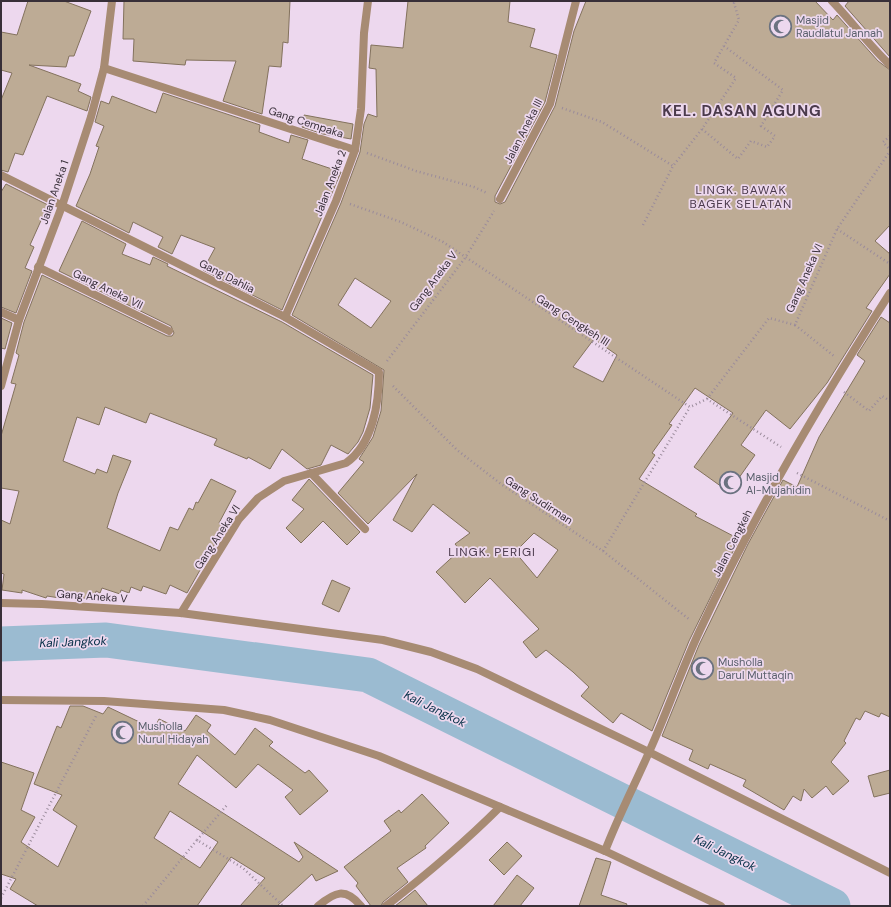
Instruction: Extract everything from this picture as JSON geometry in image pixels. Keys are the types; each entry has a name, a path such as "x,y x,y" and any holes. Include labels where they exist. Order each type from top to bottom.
{"street":[{"name":"Jalan Aneka 1","path":"1,386 19,320 62,206 91,117 104,68 112,1"},
{"name":"Jalan Aneka 2","path":"285,317 336,201 355,150 361,109 364,33 368,1"},
{"name":"Jalan Aneka III","path":"500,199 550,104 576,1"},
{"path":"832,1 890,65"},
{"name":"Gang Cempaka","path":"104,68 355,150"},
{"name":"Gang Dahlia","path":"1,175 285,317 379,372"},
{"name":"Gang Aneka VII","path":"38,267 169,331"},
{"name":"Jalan Cengkeh","path":"605,851 614,826 649,752 701,628 784,467 832,383 890,293"},
{"path":"1,312 19,320"},
{"name":"Gang Aneka VI","path":"181,613 239,519 247,509 270,489 284,481 346,463 354,458 363,446 374,414 379,390 379,372"},
{"path":"311,473 365,529"},
{"name":"Gang Aneka V","path":"1,603 49,604 181,613 383,640 432,652 477,670 649,752 890,873"},
{"path":"1,700 104,701 224,710 270,720 379,756 605,851 720,906"},
{"path":"386,906 440,864 500,807"},
{"path":"318,906 332,895 338,893 355,898 361,906"}],"path":[{"path":"642,225 673,166 702,129 736,78 714,63 739,20 734,3 736,1"},
{"path":"702,129 738,159 751,141 767,147 775,136 761,126 783,90 724,46"},
{"path":"550,104 602,122 673,166"},
{"name":"Gang Aneka VI","path":"707,399 769,318 795,325 837,229 890,150 883,142 890,136"},
{"path":"355,150 416,171 474,187 500,199"},
{"name":"Gang Aneka V","path":"379,372 465,258 500,199"},
{"name":"Gang Cengkeh III","path":"336,201 381,215 443,242 690,407"},
{"path":"837,229 890,264"},
{"path":"795,325 835,357"},
{"name":"Gang Sudirman","path":"379,372 430,424 468,458 501,484 603,551 701,628"},
{"path":"832,383 869,411 882,396 890,401"},
{"path":"603,551 690,407 707,399 792,454"},
{"path":"784,467 890,521"},
{"path":"1,898 104,701"},
{"path":"143,906 227,805"},
{"path":"197,840 243,868 283,906"}],"building":[{"path":"28,1 64,1 91,11 74,56 69,56 66,67 29,65 81,84 78,91 91,97 87,111 47,96 23,155 15,153 8,172 1,170 1,100 12,73 1,70 1,32 17,35"},
{"path":"124,1 290,1 288,43 283,42 281,67 269,66 262,114 223,101 236,61 186,60 185,65 133,61 134,39 123,39"},
{"path":"408,1 510,1 508,22 535,29 530,47 557,55 545,102 495,196 495,202 500,204 505,202 555,106 574,31 586,1 815,1 833,20 837,15 878,61 890,70 890,225 875,241 890,254 890,274 866,308 872,311 827,383 790,429 766,410 741,445 755,455 729,492 694,467 733,413 695,388 669,424 672,425 652,453 655,455 639,479 697,514 695,516 739,539 689,641 652,731 621,713 613,723 581,696 589,687 573,672 546,650 536,658 523,642 539,629 490,578 465,603 436,572 460,550 455,544 470,533 433,504 412,532 393,520 417,474 368,524 338,493 364,462 359,459 373,437 381,411 384,370 292,315 341,203 360,152 364,124 368,114 377,117 376,69 369,68 371,45 403,48","holes":["355,278 391,301 371,328 338,305","594,339 617,355 603,382 573,367","534,533 558,550 537,578 515,552"]},
{"path":"849,1 890,1 890,57 845,6"},
{"path":"163,93 260,125 259,132 289,143 291,135 308,140 302,159 341,172 282,310 203,270 215,248 181,235 172,254 158,247 163,237 133,222 129,233 76,206 90,174 99,147 96,146 104,126 95,122 101,101 109,104 112,96 156,113"},
{"path":"304,115 353,124 351,139 323,134 302,127"},
{"path":"6,184 48,205 30,245 34,247 25,268 32,271 16,313 1,307 1,192"},
{"path":"82,221 126,244 122,254 150,265 153,257 168,264 167,266 282,322 373,375 370,408 363,432 358,442 348,454 331,445 321,465 307,469 282,449 270,469 248,457 247,459 214,445 217,439 150,413 146,423 105,407 99,425 77,417 63,461 95,474 97,469 107,473 113,455 131,461 118,493 107,528 160,551 170,527 178,530 189,508 193,510 196,502 198,503 211,479 236,491 219,523 225,526 187,593 170,585 166,594 143,586 141,591 131,587 129,593 121,590 120,594 102,588 100,593 96,591 94,600 67,595 66,599 47,596 46,598 22,590 22,593 2,590 4,574 1,573 1,520 10,524 19,491 1,488 1,436 16,384 11,383 19,355 16,353 24,322 42,275 167,336 172,336 174,333 171,326 59,271"},
{"path":"881,317 890,323 890,717 881,713 879,717 865,711 860,720 856,718 844,741 846,743 831,762 849,781 833,795 826,786 812,798 804,789 801,801 793,796 784,810 743,786 746,780 710,764 708,769 689,760 693,750 662,736 699,645 748,544 783,480 797,487 819,437 865,361 857,355"},
{"path":"1,318 12,323 5,349 1,348"},
{"path":"309,479 360,532 347,545 323,521 301,543 286,528 304,509 292,500"},
{"path":"332,580 350,588 339,612 322,604"},
{"path":"70,706 83,706 103,714 108,707 154,729 159,719 185,731 196,715 211,725 207,731 235,755 255,728 273,742 269,746 305,773 309,770 328,791 300,815 285,797 293,790 258,764 236,788 197,755 178,784 299,862 303,857 294,842 338,871 316,881 312,874 277,906 240,906 265,878 231,857 197,906 38,906 10,889 16,879 1,874 1,762 34,773 21,810 35,817 21,842 58,867 77,826 53,810 62,795 34,784 57,726 61,728","holes":["170,811 218,842 200,868 154,838"]},
{"path":"890,770 890,793 874,797 868,776"},
{"path":"422,794 449,823 425,846 426,848 397,868 408,882 383,902 381,906 371,906 356,886 358,883 344,867 391,831 384,821 399,810 401,813"},
{"path":"507,842 522,856 504,875 489,860"},
{"path":"596,858 611,862 601,895 627,904 626,906 579,906"},
{"path":"517,875 534,888 520,906 493,906"},
{"path":"415,890 428,906 395,906 404,899"}],"waterway":[{"name":"Kali Jangkok","path":"1,644 106,640 368,675 833,906"}],"place":[{"name":"Masjid Raudlatul Jannah","path":"780,26"},
{"name":"Masjid Al-Mujahidin","path":"731,483"},
{"name":"Musholla Darul Muttaqin","path":"703,668"},
{"name":"Musholla Nurul Hidayah","path":"123,732"}],"district":[{"name":"KEL. DASAN AGUNG","path":"742,111"},
{"name":"LINGK. BAWAK BAGEK SELATAN","path":"741,197"},
{"name":"LINGK. PERIGI","path":"492,552"}]}
